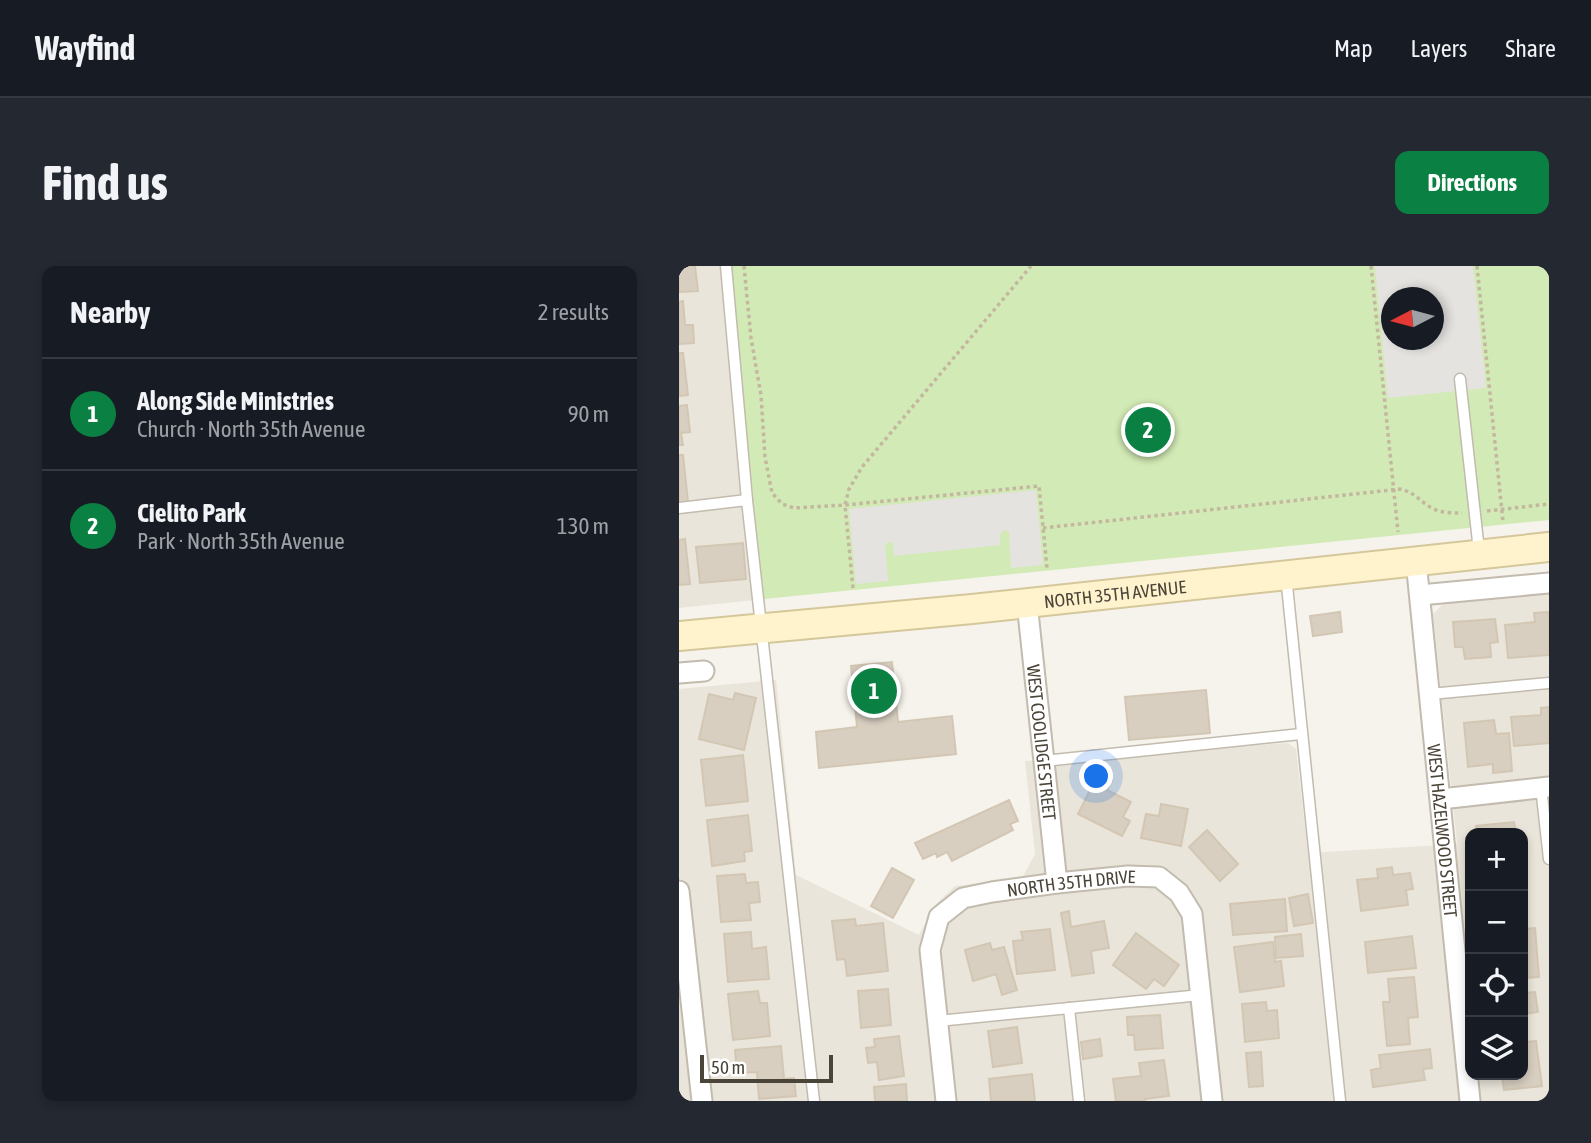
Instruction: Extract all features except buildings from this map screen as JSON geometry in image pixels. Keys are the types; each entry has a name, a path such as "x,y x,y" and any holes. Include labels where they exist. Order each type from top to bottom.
{"main road":[{"name":"NORTH 35TH AVENUE","path":"679,636 1027,603 1549,547"}],"street":[{"name":"WEST HAZELWOOD STREET","path":"1416,561 1470,1101"},
{"path":"1420,595 1549,583"},
{"name":"WEST COOLIDGE STREET","path":"1027,603 1057,883"},
{"path":"679,673 704,671"},
{"path":"1441,799 1545,787"},
{"name":"NORTH 35TH DRIVE","path":"938,1021 930,950 939,917 963,898 1057,883 1128,876 1159,877 1179,893 1192,914 1202,995"},
{"path":"679,891 702,1101"},
{"path":"1202,995 1212,1101"},
{"path":"938,1021 946,1101"}],"lane":[{"path":"726,266 747,500 814,1101"},
{"path":"1461,379 1479,555"},
{"path":"679,508 747,500"},
{"path":"1286,575 1340,1101"},
{"path":"1430,695 1549,683"},
{"path":"1044,761 1301,733"},
{"path":"1545,787 1549,859"},
{"path":"938,1021 1202,995"},
{"path":"1069,1008 1079,1101"}],"path":[{"path":"744,266 751,338 761,395 765,457 772,493 782,504 794,508 845,505 1039,486 1047,568"},
{"path":"853,588 845,505 849,489 862,467 1031,266"},
{"path":"1371,266 1398,532"},
{"path":"1477,266 1503,522"},
{"path":"1042,528 1394,490"}],"shaded area":[{"path":"679,266 724,266 764,599 679,608"},
{"path":"1375,266 1473,266 1486,388 1388,398 1383,350 1444,350 1444,287 1381,287 1381,327"},
{"path":"1036,490 1043,565 1011,568 1009,532 1005,530 1000,534 1000,545 894,556 893,543 890,542 885,544 888,581 856,584 849,509"},
{"path":"1549,594 1549,1101 679,1101 679,689 776,680 796,875 919,935 936,904 955,886 1022,878 1035,854 1025,761 1288,743 1296,749 1308,853 1457,844 1433,614 1444,603"}],"green space":[{"path":"728,266 1549,266 1549,520 764,599"}],"place":[{"name":"Cielito Park","path":"1148,430"},
{"name":"Along Side Ministries","path":"874,691"}]}
